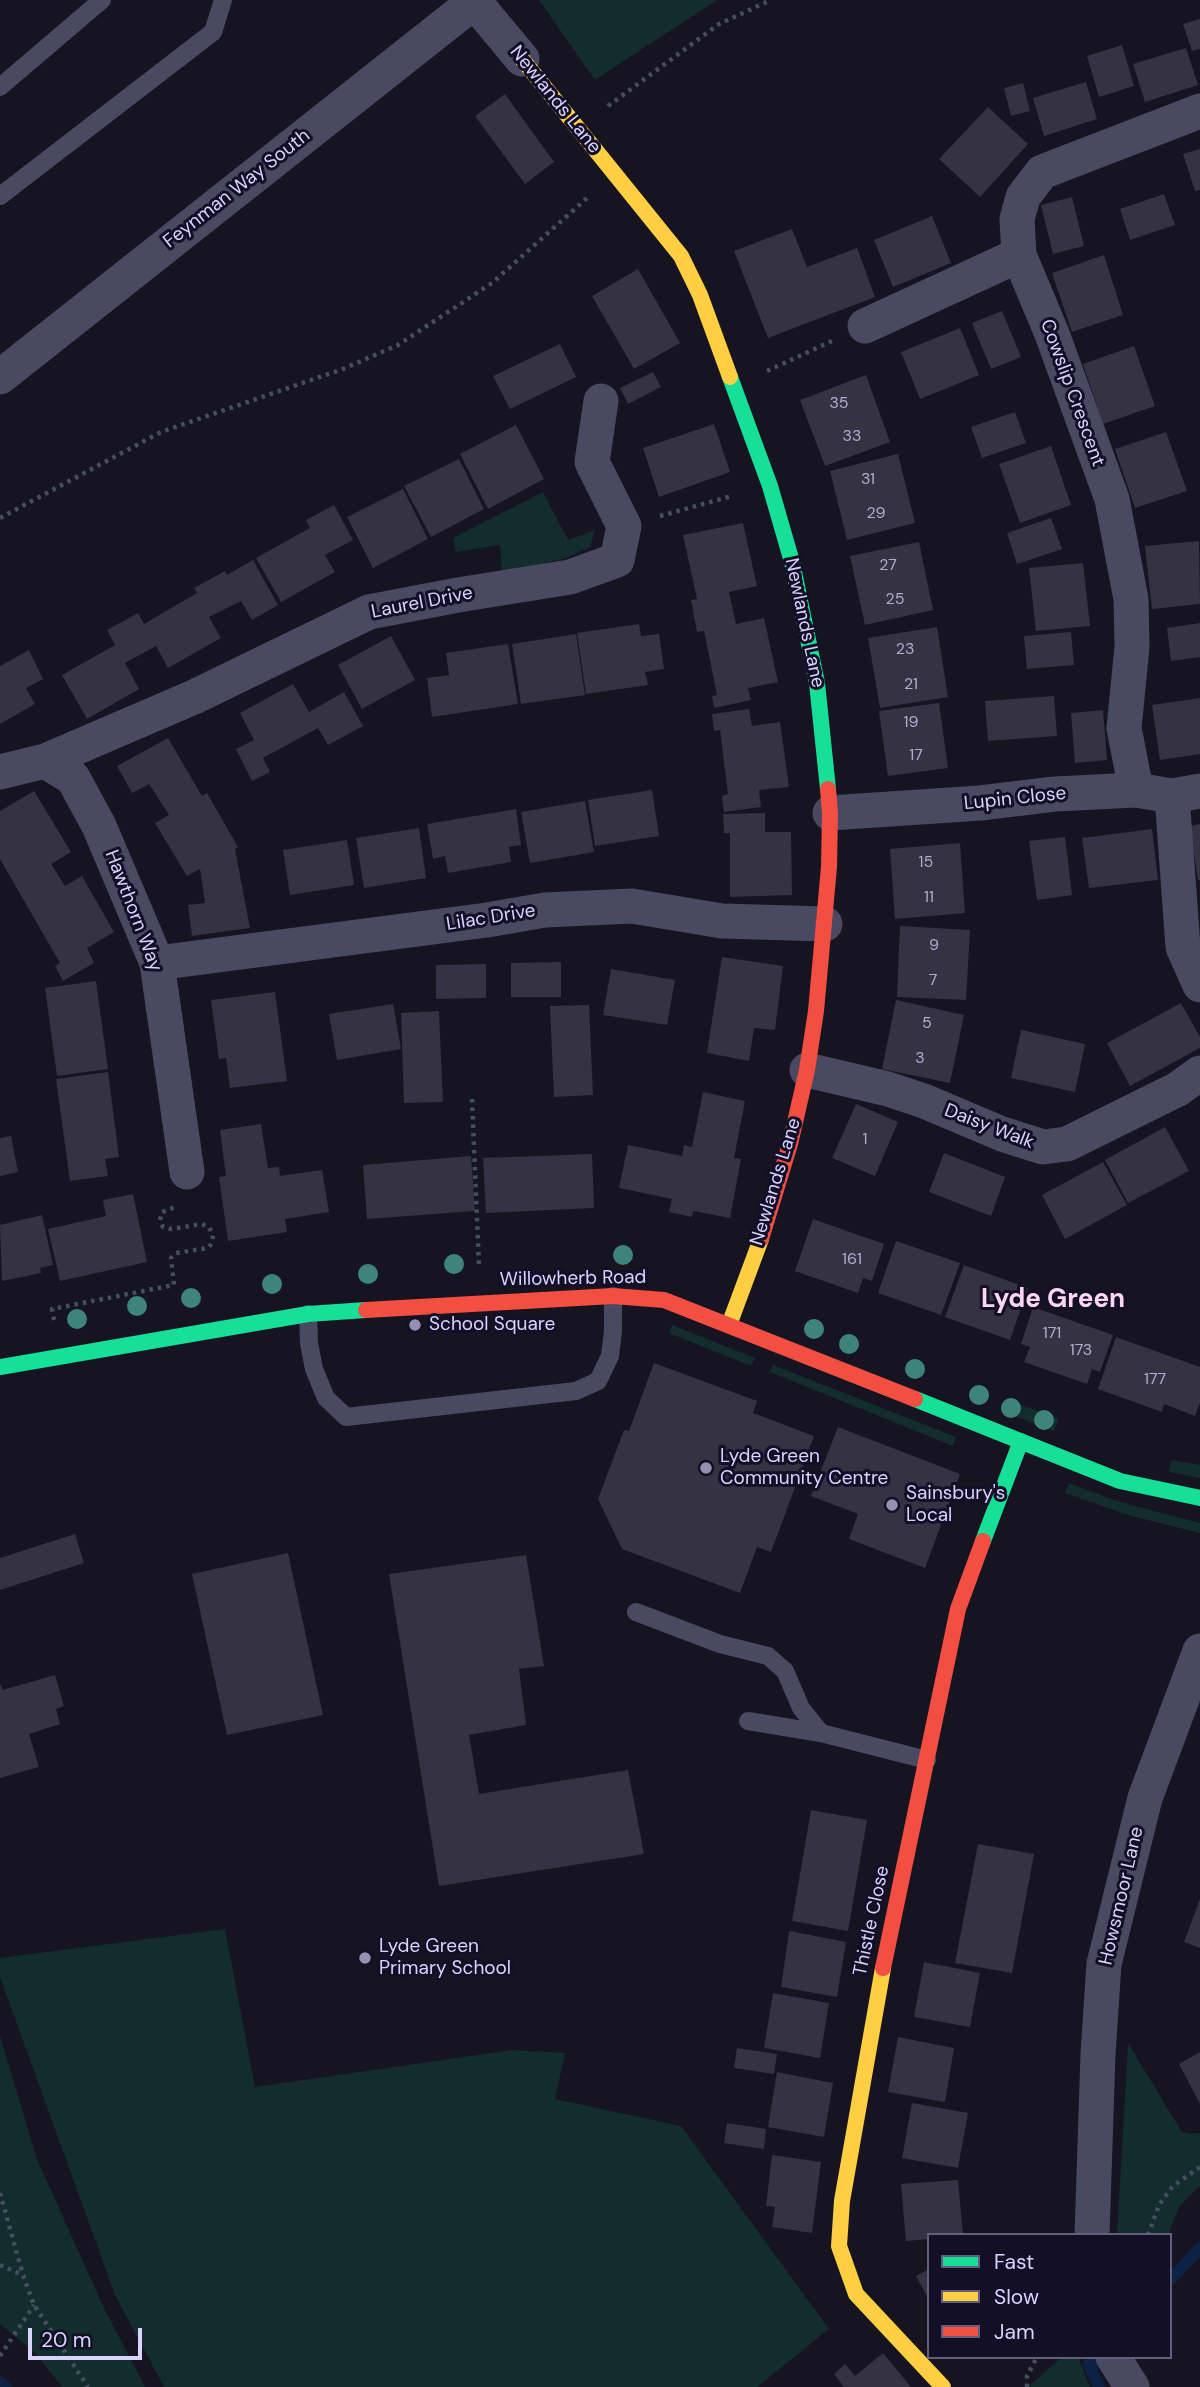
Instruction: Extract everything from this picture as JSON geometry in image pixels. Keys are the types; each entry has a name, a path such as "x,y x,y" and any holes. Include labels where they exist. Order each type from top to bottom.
{"street":[{"name":"Newlands Lane","path":"473,1 681,256 736,388 770,486 792,562 806,625 823,732 830,813 825,924 816,1012 807,1070 790,1144 769,1216 729,1325"},
{"name":"Feynman Way South","path":"0,377 473,1"},
{"name":"Cowslip Crescent","path":"1136,790 1124,728 1132,647 1131,598 1112,499 1052,334 1019,255 1017,219 1023,197 1042,172 1200,111"},
{"path":"865,326 1019,255"},
{"path":"601,401 592,462 624,526"},
{"name":"Laurel Drive","path":"45,761 194,696 369,612 570,577 617,560 624,526"},
{"path":"0,772 45,761"},
{"name":"Hawthorn Way","path":"45,761 74,778 99,826 157,963 187,1172"},
{"name":"Lupin Close","path":"830,813 980,803 1055,794 1136,790 1186,793"},
{"path":"1186,793 1183,947 1200,985"},
{"name":"Lilac Drive","path":"157,963 473,922 545,910 632,906 722,921 825,924"},
{"name":"Daisy Walk","path":"807,1070 888,1089 1002,1134 1043,1147 1067,1144 1178,1089 1200,1073"},
{"name":"Willowherb Road","path":"0,1367 308,1314 613,1296 664,1300 1121,1481 1200,1498"},
{"name":"Thistle Close","path":"943,2387 856,2294 839,2246 842,2201 872,2021 958,1609 1021,1441"},
{"name":"Howsmoor Lane","path":"1092,2233 1104,1964 1145,1798 1200,1651"}],"lane":[{"path":"0,87 102,0"},
{"path":"0,196 212,32 223,0"},
{"path":"308,1314 309,1343 314,1369 326,1398 346,1417 576,1391 598,1381 610,1356 613,1296"},
{"path":"636,1612 720,1644 768,1656 785,1671 800,1708 821,1733"},
{"path":"748,1721 821,1733 927,1760"}],"path":[{"path":"578,127 719,24 771,0"},
{"path":"0,518 161,432 343,369 398,345 492,283 614,173"},
{"path":"736,388 774,367 865,326"},
{"path":"624,526 770,486"},
{"path":"472,1099 481,1302"},
{"path":"60,1356 52,1309 174,1285 171,1258 176,1253 208,1248 214,1235 209,1227 202,1224 171,1229 163,1227 160,1220 162,1212 180,1206"},
{"path":"1149,2233 1159,2205 1173,2186 1200,2167"},
{"path":"0,2193 34,2305 88,2387"},
{"path":"0,2266 23,2275"},
{"path":"0,2356 34,2305"},
{"path":"1027,2387 1027,2376 1036,2359"}],"green space":[{"path":"539,0 717,0 595,80"},
{"path":"543,492 568,540 595,530 590,547 566,558 502,573 500,545 456,552 453,538"},
{"path":"672,1325 755,1358 751,1366 669,1333"},
{"path":"773,1365 956,1437 953,1446 770,1372"},
{"path":"1006,1399 1059,1419 1054,1431 1001,1411"},
{"path":"1171,1460 1200,1465 1200,1478 1169,1472"},
{"path":"1069,1483 1117,1501 1200,1523 1200,1533 1128,1515 1065,1493"},
{"path":"225,1929 255,2087 512,2050 565,2053 555,2099 681,2126 829,2329 757,2387 164,2387 115,2295 0,1977 0,1958"},
{"path":"0,2036 37,2159 103,2306 145,2387 62,2387 35,2353 0,2324"},
{"path":"1128,2043 1182,2132 1200,2133 1200,2185 1179,2207 1169,2233 1117,2233"},
{"path":"1060,2359 1079,2359 1090,2387 1028,2387"}],"building":[{"path":"1200,19 1200,49 1192,51 1183,24"},
{"path":"1122,45 1134,86 1099,97 1087,56"},
{"path":"1186,48 1198,85 1145,102 1133,64"},
{"path":"1086,82 1097,119 1044,136 1033,98"},
{"path":"1023,83 1030,111 1011,116 1004,88"},
{"path":"505,94 554,162 525,184 475,116"},
{"path":"988,107 1028,144 980,197 939,159"},
{"path":"1200,149 1200,190 1195,191 1183,154"},
{"path":"1164,194 1175,225 1130,240 1120,209"},
{"path":"1072,197 1084,246 1053,254 1041,205"},
{"path":"932,216 951,263 893,287 874,240"},
{"path":"792,229 807,267 857,248 875,297 768,338 734,251"},
{"path":"1104,255 1123,315 1072,332 1052,273"},
{"path":"638,269 680,343 634,369 592,296"},
{"path":"1002,311 1021,357 991,369 972,323"},
{"path":"960,328 979,375 920,399 901,352"},
{"path":"560,344 576,377 510,409 493,376"},
{"path":"1134,346 1155,406 1103,424 1083,364"},
{"path":"653,372 661,387 628,404 620,388"},
{"path":"866,375 890,442 825,466 800,400"},
{"path":"1015,412 1026,443 982,458 971,427"},
{"path":"714,424 730,472 659,497 643,448"},
{"path":"516,425 544,479 488,509 460,454"},
{"path":"1166,432 1187,491 1135,508 1115,449"},
{"path":"1051,446 1071,505 1020,523 999,464"},
{"path":"898,454 915,523 847,540 830,471"},
{"path":"459,459 484,509 431,537 404,486"},
{"path":"403,489 428,539 373,568 347,517"},
{"path":"334,505 353,540 325,555 335,572 281,602 256,558 310,528 306,520"},
{"path":"1051,518 1062,549 1017,564 1007,533"},
{"path":"743,523 757,586 729,592 736,624 764,618 778,682 748,688 751,700 714,708 712,696 717,695 704,631 697,632 691,600 697,599 683,535"},
{"path":"1199,541 1200,604 1152,609 1145,546"},
{"path":"919,542 933,610 865,625 850,556"},
{"path":"253,560 278,605 252,620 241,601 209,617 221,638 168,668 156,646 125,663 139,689 87,719 62,675 115,645 107,630 138,613 144,624 197,593 194,588 225,571 227,575"},
{"path":"1083,563 1090,626 1036,631 1029,568"},
{"path":"1200,623 1200,657 1171,661 1167,628"},
{"path":"639,624 641,636 659,634 664,669 645,672 648,685 586,694 577,633"},
{"path":"937,627 948,697 880,708 868,638"},
{"path":"1071,632 1074,665 1027,669 1024,636"},
{"path":"576,634 585,695 521,704 512,644"},
{"path":"391,636 415,680 362,709 338,665"},
{"path":"508,644 518,704 432,717 427,678 449,675 446,653"},
{"path":"29,650 43,679 26,688 35,704 0,724 0,666"},
{"path":"293,684 309,712 344,692 363,726 328,745 318,728 263,758 270,772 252,781 236,749 254,740 240,713"},
{"path":"1054,696 1057,736 988,741 985,701"},
{"path":"1200,698 1200,754 1160,760 1152,705"},
{"path":"939,703 948,768 888,776 879,711"},
{"path":"749,709 752,726 780,722 789,787 759,790 761,807 724,812 722,796 728,794 720,730 714,731 712,714"},
{"path":"1103,710 1107,760 1075,763 1071,713"},
{"path":"168,738 202,796 207,793 238,847 235,849 250,928 192,936 188,905 205,903 200,869 187,876 155,823 169,815 149,784 132,793 117,766"},
{"path":"652,790 659,836 595,846 588,800"},
{"path":"34,791 71,852 51,864 65,886 82,876 114,932 87,948 94,963 63,981 55,966 60,963 0,859 0,811"},
{"path":"585,801 594,852 530,863 521,812"},
{"path":"516,809 521,845 509,847 511,862 448,873 445,856 433,859 427,824"},
{"path":"765,813 765,832 791,832 792,895 730,897 730,833 724,833 723,814"},
{"path":"1200,824 1200,880 1198,880 1190,826"},
{"path":"419,828 426,878 364,888 356,838"},
{"path":"1152,829 1158,880 1089,888 1082,838"},
{"path":"1065,837 1072,895 1037,900 1029,841"},
{"path":"347,840 354,885 290,895 283,850"},
{"path":"960,843 965,913 895,919 890,849"},
{"path":"900,926 970,930 966,1000 897,997"},
{"path":"722,957 783,966 775,1030 754,1028 749,1061 707,1053"},
{"path":"561,962 561,997 511,997 511,963"},
{"path":"486,964 486,998 436,999 436,965"},
{"path":"611,969 675,980 667,1025 603,1015"},
{"path":"96,981 108,1069 57,1076 45,988"},
{"path":"275,992 287,1081 230,1088 226,1058 219,1059 211,1000"},
{"path":"896,1000 964,1015 950,1083 882,1069"},
{"path":"1181,1003 1200,1037 1200,1048 1130,1086 1107,1043"},
{"path":"393,1004 401,1049 337,1060 329,1014"},
{"path":"589,1005 593,1095 554,1097 550,1006"},
{"path":"439,1011 443,1102 404,1103 401,1013"},
{"path":"1021,1030 1085,1044 1075,1092 1011,1078"},
{"path":"108,1072 119,1157 105,1159 108,1176 70,1181 56,1079"},
{"path":"703,1092 745,1101 734,1158 741,1159 730,1218 693,1211 692,1217 669,1212 672,1199 619,1188 628,1145 682,1156 684,1145 692,1147"},
{"path":"856,1104 898,1122 875,1176 832,1158"},
{"path":"261,1124 268,1168 279,1167 280,1176 322,1170 329,1212 285,1219 287,1232 228,1241 219,1177 226,1176 220,1130"},
{"path":"1165,1127 1189,1171 1128,1203 1105,1160"},
{"path":"11,1136 18,1172 0,1176 0,1138"},
{"path":"944,1153 1005,1177 991,1216 929,1192"},
{"path":"592,1154 594,1208 486,1213 483,1158"},
{"path":"471,1156 475,1211 367,1219 363,1165"},
{"path":"1103,1162 1127,1205 1065,1239 1042,1195"},
{"path":"133,1194 147,1262 60,1281 48,1229 106,1216 103,1200"},
{"path":"42,1215 53,1265 40,1268 41,1273 2,1281 0,1225"},
{"path":"813,1219 884,1244 872,1281 863,1278 858,1293 795,1271"},
{"path":"896,1241 960,1263 941,1315 878,1293"},
{"path":"964,1265 1028,1288 1010,1340 945,1317"},
{"path":"1033,1307 1113,1335 1100,1372 1092,1369 1087,1384 1024,1362 1030,1347 1021,1344"},
{"path":"1116,1337 1200,1367 1200,1403 1195,1416 1164,1404 1162,1412 1098,1389"},
{"name":"Lyde Green Community Centre","path":"654,1363 757,1401 753,1413 814,1436 771,1552 757,1547 740,1593 622,1549 598,1499 624,1430 629,1431"},
{"name":"Sainsbury's Local","path":"838,1427 960,1474 925,1568 849,1539 858,1514 811,1496"},
{"path":"75,1534 84,1563 0,1590 0,1558"},
{"path":"288,1553 323,1715 227,1735 192,1574"},
{"path":"526,1555 544,1666 519,1669 526,1725 469,1735 479,1794 628,1770 644,1854 439,1886 389,1574"},
{"path":"55,1675 64,1706 56,1709 60,1724 29,1734 39,1767 0,1778 0,1684 3,1690"},
{"path":"811,1810 867,1820 848,1931 792,1921"},
{"path":"978,1844 1034,1854 1012,1973 955,1963"},
{"path":"1200,1899 1200,1948 1184,1942"},
{"path":"789,1931 846,1942 837,1997 781,1987"},
{"path":"924,1962 980,1973 970,2027 914,2017"},
{"path":"773,1993 829,2003 820,2058 764,2048"},
{"path":"898,2037 954,2048 945,2102 888,2092"},
{"path":"737,2048 777,2054 774,2074 734,2068"},
{"path":"1200,2052 1200,2104 1179,2064"},
{"path":"777,2072 833,2083 824,2137 768,2127"},
{"path":"912,2103 968,2113 958,2168 902,2158"},
{"path":"727,2123 766,2129 764,2149 724,2143"},
{"path":"772,2155 821,2162 812,2233 772,2227 775,2207 766,2206"},
{"path":"958,2180 963,2233 927,2233 927,2239 906,2241 901,2184"},
{"path":"927,2270 927,2296 916,2276"},
{"path":"883,2353 911,2387 844,2387 834,2374 845,2364 855,2376"}],"waterway":[{"path":"1172,2278 1200,2248"},
{"path":"1098,2359 1089,2364 1099,2387"},
{"path":"0,2382 6,2387"}],"traffic: fast":[{"path":"730,377 770,486 792,562 817,683 828,789"},
{"path":"0,1367 308,1314 366,1310"},
{"path":"915,1399 1120,1481 1200,1498"},
{"path":"983,1541 1021,1441"}],"traffic: slow":[{"path":"522,59 681,256 700,295 730,377"},
{"path":"729,1325 761,1239"},
{"path":"883,1968 842,2201 839,2246 856,2294 943,2387"}],"traffic: jam":[{"path":"761,1239 790,1144 807,1070 816,1011 829,867 828,789"},
{"path":"366,1310 613,1296 664,1300 915,1399"},
{"path":"883,1968 958,1609 983,1541"}],"place":[{"name":"School Square","path":"415,1325"},
{"name":"Lyde Green Community Centre","path":"706,1468"},
{"name":"Sainsbury's Local","path":"892,1505"},
{"name":"Lyde Green Primary School","path":"365,1958"}],"district":[{"name":"Lyde Green","path":"1053,1300"}]}
